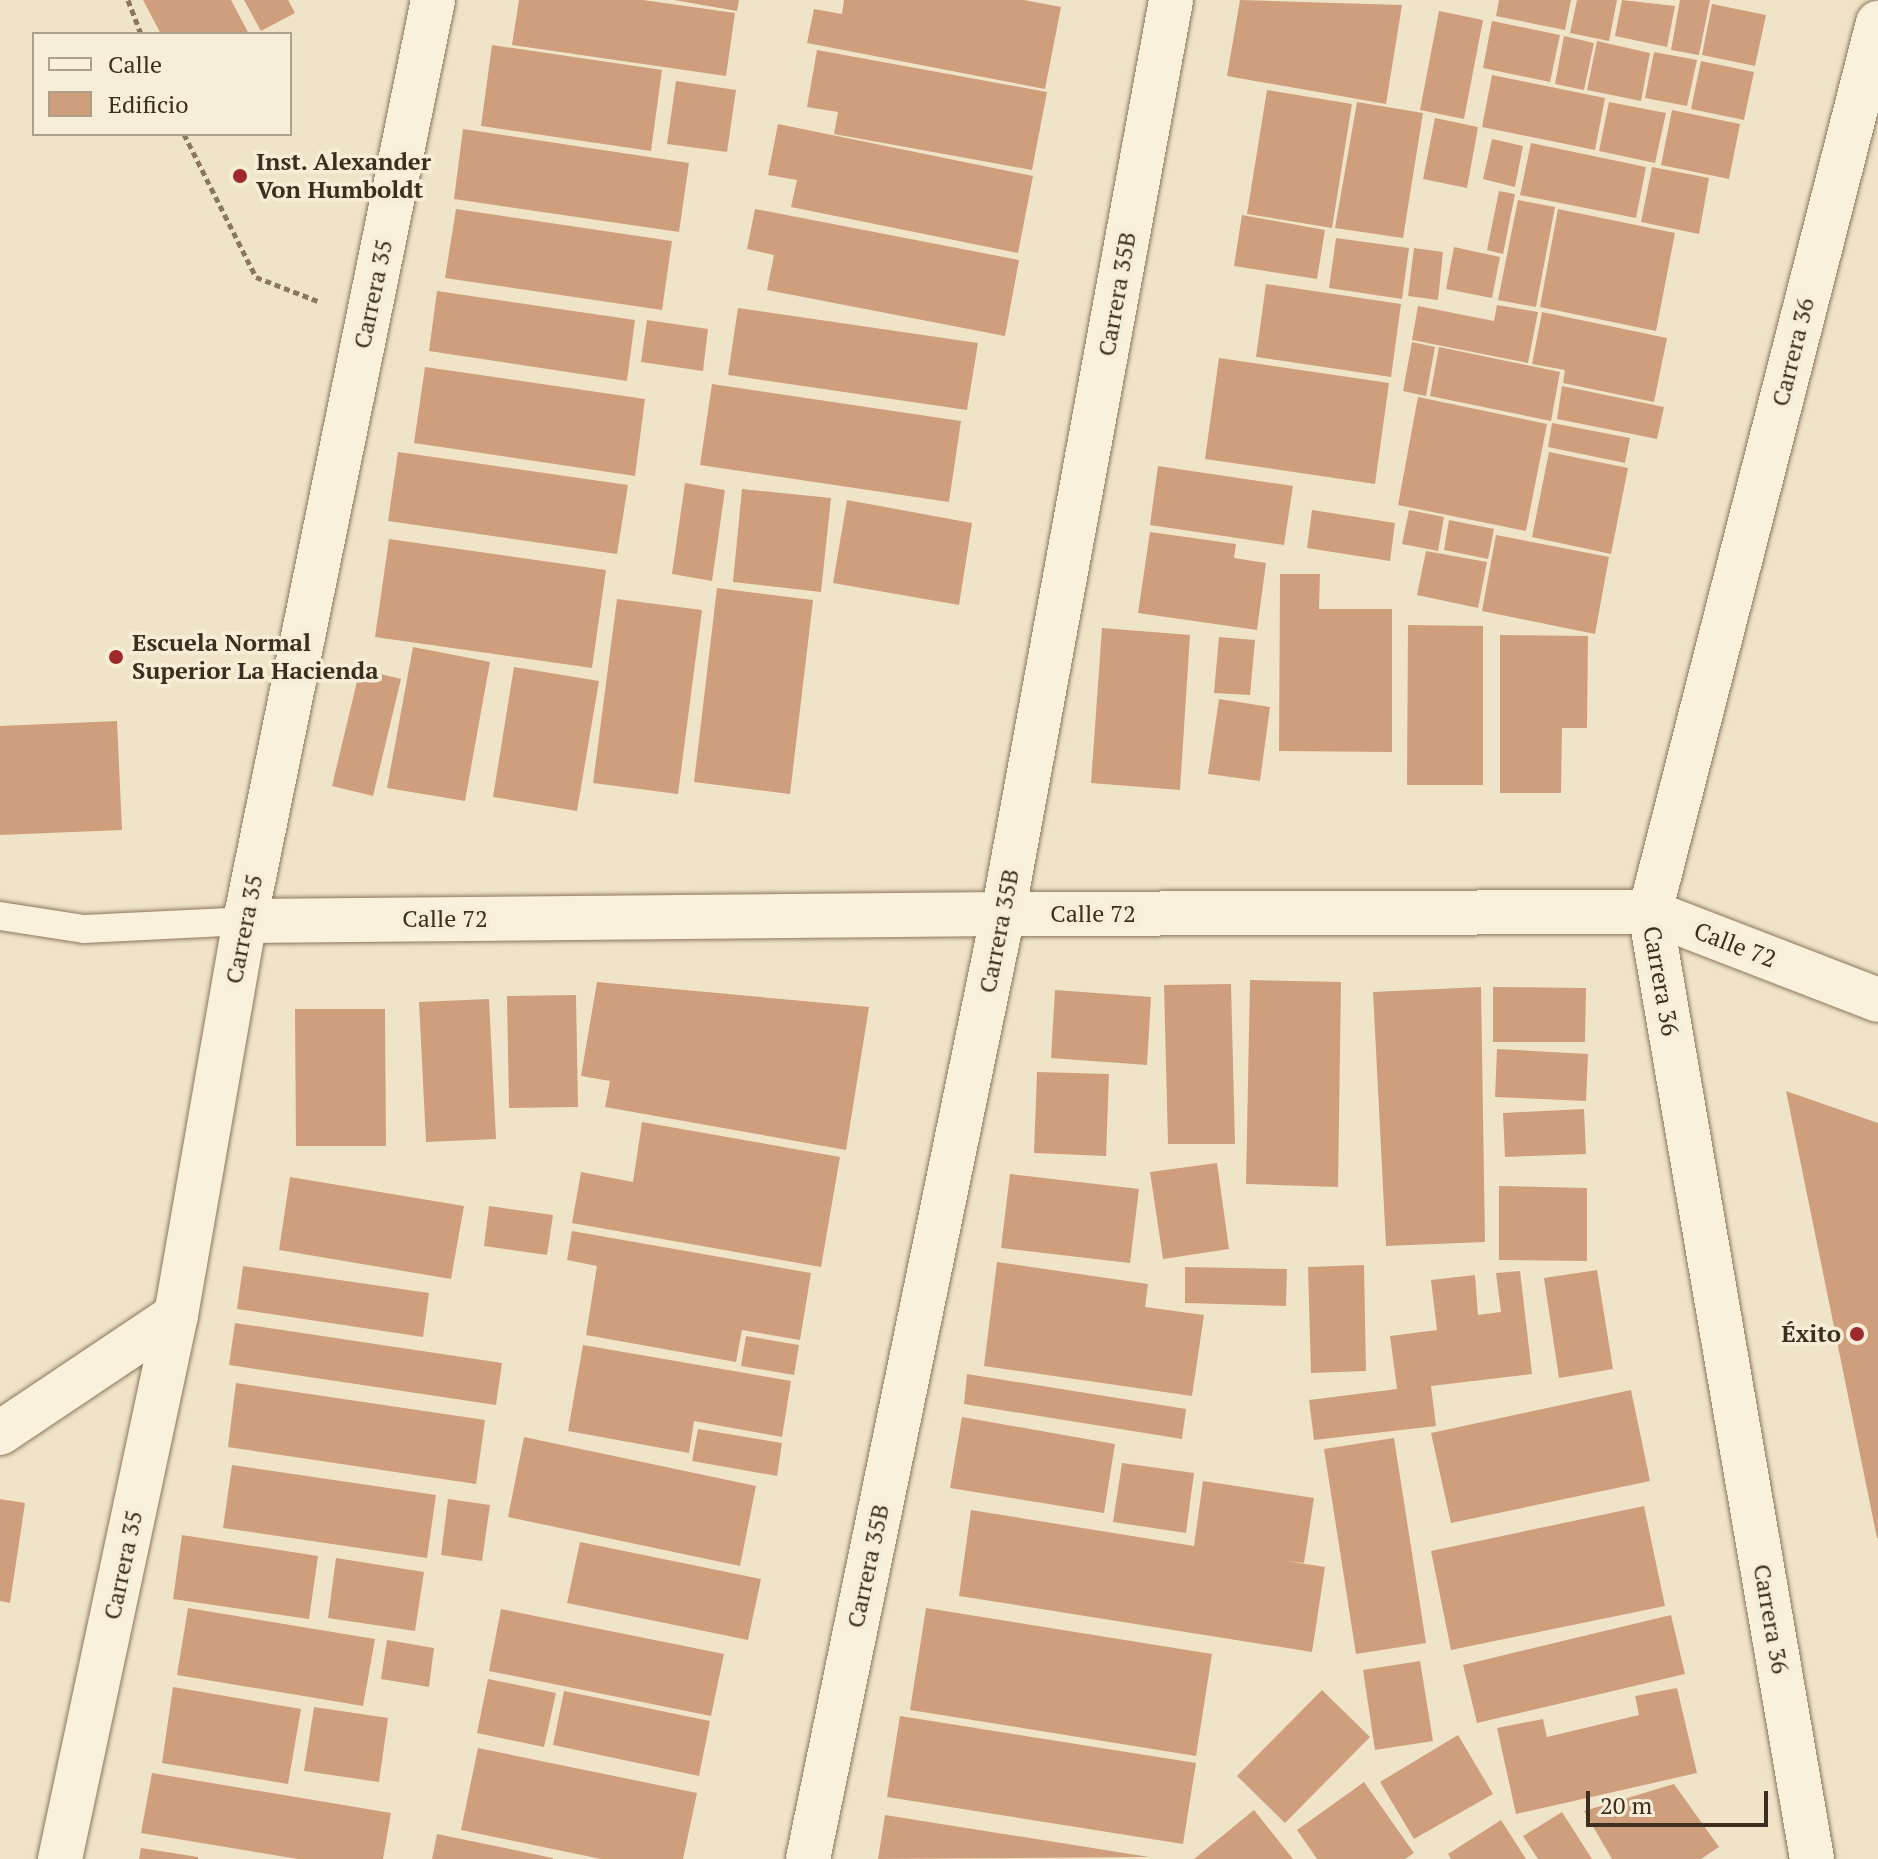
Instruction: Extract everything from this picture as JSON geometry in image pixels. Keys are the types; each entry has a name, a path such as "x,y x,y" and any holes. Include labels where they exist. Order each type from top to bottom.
{"street":[{"name":"Carrera 35","path":"60,1859 176,1315 245,921 433,0"},
{"name":"Carrera 35B","path":"808,1859 1003,914 1171,0"},
{"name":"Carrera 36","path":"1812,1859 1650,912 1878,23"},
{"name":"Calle 72","path":"245,921 1650,912 1878,1000"},
{"path":"0,1433 176,1315"}],"lane":[{"path":"0,916 84,929 245,921"}],"path":[{"path":"128,0 140,32"},
{"path":"185,136 256,277 369,317"}],"building":[{"path":"143,0 231,0 248,32 160,32"},
{"path":"244,0 288,0 295,13 261,31"},
{"path":"519,0 643,0 735,13 726,76 512,45"},
{"path":"674,0 739,0 737,11"},
{"path":"844,0 1024,0 1061,7 1045,89 807,43 814,9 842,14"},
{"path":"1240,0 1402,5 1386,104 1227,76"},
{"path":"1499,0 1571,0 1565,30 1496,16"},
{"path":"1577,0 1617,0 1609,41 1570,33"},
{"path":"1622,0 1675,6 1667,47 1615,36"},
{"path":"1680,0 1710,0 1699,55 1671,50"},
{"path":"1712,4 1766,15 1755,66 1702,55"},
{"path":"1439,11 1483,20 1464,119 1420,110"},
{"path":"1492,21 1560,35 1550,82 1483,68"},
{"path":"1564,36 1594,43 1584,90 1555,84"},
{"path":"1597,41 1650,53 1641,101 1587,90"},
{"path":"492,45 662,70 651,151 481,126"},
{"path":"817,50 1047,92 1032,170 834,134 838,112 807,107"},
{"path":"1654,52 1697,60 1687,106 1645,98"},
{"path":"1701,61 1754,72 1744,120 1691,109"},
{"path":"1492,75 1605,98 1595,150 1482,127"},
{"path":"676,81 736,90 727,152 667,144"},
{"path":"1267,90 1352,104 1332,228 1247,214"},
{"path":"1357,102 1423,113 1403,238 1335,228"},
{"path":"1609,102 1666,113 1655,163 1599,151"},
{"path":"1672,110 1740,124 1729,179 1661,165"},
{"path":"1435,118 1478,127 1467,188 1423,179"},
{"path":"778,124 1033,176 1018,253 791,207 797,180 768,175"},
{"path":"463,129 689,163 679,232 454,199"},
{"path":"1492,139 1523,146 1515,187 1483,179"},
{"path":"1531,143 1646,167 1636,218 1520,195"},
{"path":"1652,167 1709,178 1699,234 1641,222"},
{"path":"1499,191 1515,194 1503,254 1487,250"},
{"path":"1518,200 1555,207 1536,307 1498,300"},
{"path":"456,209 672,241 662,310 445,278"},
{"path":"755,209 1019,260 1005,336 767,290 774,255 747,249"},
{"path":"1558,209 1675,233 1656,331 1540,307"},
{"path":"1242,215 1325,230 1317,279 1234,266"},
{"path":"1336,238 1409,248 1402,299 1329,288"},
{"path":"1454,247 1500,257 1492,298 1446,289"},
{"path":"1414,248 1443,252 1438,300 1408,296"},
{"path":"1266,284 1401,304 1391,377 1256,357"},
{"path":"437,291 635,320 627,381 429,351"},
{"path":"1497,305 1538,312 1528,363 1412,340 1418,306 1494,321"},
{"path":"738,308 978,343 967,410 728,375"},
{"path":"1542,312 1667,338 1654,402 1563,383 1565,370 1532,364"},
{"path":"647,320 708,329 703,371 641,362"},
{"path":"1412,342 1435,347 1426,396 1403,391"},
{"path":"1439,347 1560,372 1551,421 1430,396"},
{"path":"1219,358 1389,383 1375,484 1205,459"},
{"path":"425,367 645,399 635,476 414,443"},
{"path":"712,384 961,421 949,502 700,465"},
{"path":"1562,386 1664,407 1657,439 1557,419"},
{"path":"1418,397 1547,424 1526,531 1398,505"},
{"path":"1552,423 1630,438 1625,463 1548,447"},
{"path":"398,452 628,485 617,554 388,521"},
{"path":"1549,452 1628,468 1611,554 1532,537"},
{"path":"1158,466 1293,486 1284,545 1150,525"},
{"path":"685,483 725,490 712,581 672,574"},
{"path":"742,489 831,498 821,592 733,582"},
{"path":"847,500 972,523 959,605 833,583"},
{"path":"1312,510 1395,523 1390,561 1307,548"},
{"path":"1409,510 1444,517 1438,551 1402,544"},
{"path":"1449,520 1494,529 1488,559 1444,550"},
{"path":"1150,532 1236,544 1234,558 1266,563 1257,630 1138,613"},
{"path":"1496,535 1609,557 1595,634 1482,611"},
{"path":"389,539 606,570 592,668 375,637"},
{"path":"1426,551 1487,562 1478,608 1417,595"},
{"path":"1280,574 1320,574 1319,609 1392,609 1392,752 1279,751"},
{"path":"717,588 813,600 790,794 694,782"},
{"path":"617,599 702,610 678,794 593,783"},
{"path":"1408,625 1483,626 1483,785 1407,785"},
{"path":"1102,628 1190,635 1180,790 1091,783"},
{"path":"1500,635 1588,636 1587,728 1562,728 1561,793 1500,793"},
{"path":"1219,637 1255,640 1250,695 1214,693"},
{"path":"413,647 490,662 465,801 387,788"},
{"path":"514,667 599,681 577,811 493,797"},
{"path":"360,669 401,679 373,796 332,786"},
{"path":"1219,699 1270,707 1260,781 1208,774"},
{"path":"117,721 122,830 0,835 0,726"},
{"path":"1250,980 1341,982 1338,1187 1246,1184"},
{"path":"597,982 869,1007 846,1150 605,1107 610,1081 581,1076"},
{"path":"1231,984 1235,1144 1168,1144 1164,985"},
{"path":"1481,987 1485,1242 1386,1246 1373,992"},
{"path":"1493,987 1586,988 1585,1042 1493,1042"},
{"path":"1055,990 1151,997 1147,1065 1051,1058"},
{"path":"576,995 578,1107 509,1108 507,996"},
{"path":"489,999 496,1139 426,1142 419,1002"},
{"path":"295,1009 385,1009 386,1146 296,1146"},
{"path":"1497,1049 1588,1054 1586,1101 1495,1097"},
{"path":"1037,1072 1109,1074 1106,1156 1034,1153"},
{"name":"Éxito","path":"1786,1091 1878,1123 1878,1538 1877,1538"},
{"path":"1584,1109 1586,1154 1505,1157 1503,1113"},
{"path":"642,1122 840,1157 821,1267 572,1223 581,1172 633,1182"},
{"path":"1217,1163 1229,1249 1163,1259 1150,1172"},
{"path":"1010,1174 1139,1189 1130,1263 1001,1248"},
{"path":"290,1177 464,1206 451,1279 279,1250"},
{"path":"1499,1186 1587,1188 1587,1261 1499,1260"},
{"path":"489,1206 553,1215 547,1255 484,1246"},
{"path":"572,1231 811,1273 800,1340 742,1330 736,1362 586,1335 597,1266 567,1260"},
{"path":"997,1262 1148,1284 1145,1307 1204,1315 1192,1396 984,1366"},
{"path":"1364,1265 1366,1371 1311,1373 1308,1267"},
{"path":"243,1266 429,1293 423,1337 237,1309"},
{"path":"1185,1267 1287,1269 1286,1306 1185,1303"},
{"path":"1597,1270 1613,1369 1559,1378 1544,1278"},
{"path":"1520,1271 1532,1374 1431,1386 1436,1426 1314,1440 1309,1400 1397,1389 1390,1336 1437,1330 1431,1280 1475,1275 1478,1315 1501,1312 1496,1273"},
{"path":"235,1323 502,1363 496,1405 229,1365"},
{"path":"746,1336 799,1345 794,1375 741,1366"},
{"path":"583,1345 791,1381 782,1437 694,1421 689,1453 568,1431"},
{"path":"967,1374 1186,1409 1182,1439 964,1404"},
{"path":"236,1383 485,1420 476,1484 228,1447"},
{"path":"1631,1390 1650,1481 1451,1523 1431,1433"},
{"path":"962,1417 1115,1444 1104,1513 950,1488"},
{"path":"698,1429 782,1443 777,1476 692,1461"},
{"path":"524,1437 756,1486 740,1566 508,1517"},
{"path":"1394,1438 1426,1643 1356,1654 1324,1449"},
{"path":"1122,1463 1194,1473 1186,1533 1113,1522"},
{"path":"232,1465 436,1495 427,1558 223,1528"},
{"path":"1203,1481 1314,1498 1304,1563 1286,1561 1325,1567 1312,1652 959,1596 971,1510 1194,1546"},
{"path":"0,1499 25,1503 10,1603 0,1601"},
{"path":"448,1499 490,1505 482,1561 441,1555"},
{"path":"1644,1506 1665,1606 1451,1650 1431,1551"},
{"path":"182,1535 318,1556 309,1619 173,1599"},
{"path":"580,1542 761,1579 748,1640 567,1603"},
{"path":"336,1558 424,1572 415,1631 328,1618"},
{"path":"188,1608 375,1639 363,1706 177,1675"},
{"path":"926,1608 1212,1654 1196,1756 910,1710"},
{"path":"501,1609 724,1654 711,1716 489,1671"},
{"path":"1671,1615 1685,1674 1477,1723 1463,1665"},
{"path":"387,1640 434,1648 429,1687 381,1679"},
{"path":"1420,1661 1433,1741 1375,1750 1363,1670"},
{"path":"488,1679 556,1693 544,1747 477,1733"},
{"path":"173,1687 301,1709 288,1784 162,1763"},
{"path":"1677,1688 1697,1773 1516,1814 1497,1728 1543,1719 1547,1737 1639,1715 1635,1696"},
{"path":"1322,1690 1370,1737 1285,1823 1237,1776"},
{"path":"564,1691 710,1721 699,1776 553,1745"},
{"path":"314,1707 388,1718 379,1782 304,1771"},
{"path":"900,1716 1196,1763 1183,1844 887,1797"},
{"path":"1458,1735 1493,1794 1414,1839 1380,1782"},
{"path":"478,1748 697,1793 683,1859 601,1859 461,1830"},
{"path":"152,1773 391,1813 383,1859 298,1859 141,1833"},
{"path":"1364,1782 1414,1853 1405,1859 1317,1859 1297,1830"},
{"path":"1674,1784 1719,1847 1701,1859 1612,1859 1584,1811"},
{"path":"1254,1810 1293,1859 1194,1859"},
{"path":"1562,1812 1592,1859 1538,1859 1523,1836"},
{"path":"885,1815 1149,1857 878,1859"},
{"path":"1501,1820 1526,1859 1451,1859 1448,1854"},
{"path":"437,1834 553,1858 553,1859 432,1859"},
{"path":"141,1848 198,1857 198,1859 139,1859"}],"place":[{"name":"Inst. Alexander Von Humboldt","path":"240,176"},
{"name":"Escuela Normal Superior La Hacienda","path":"116,657"},
{"name":"Éxito","path":"1857,1334"}]}
